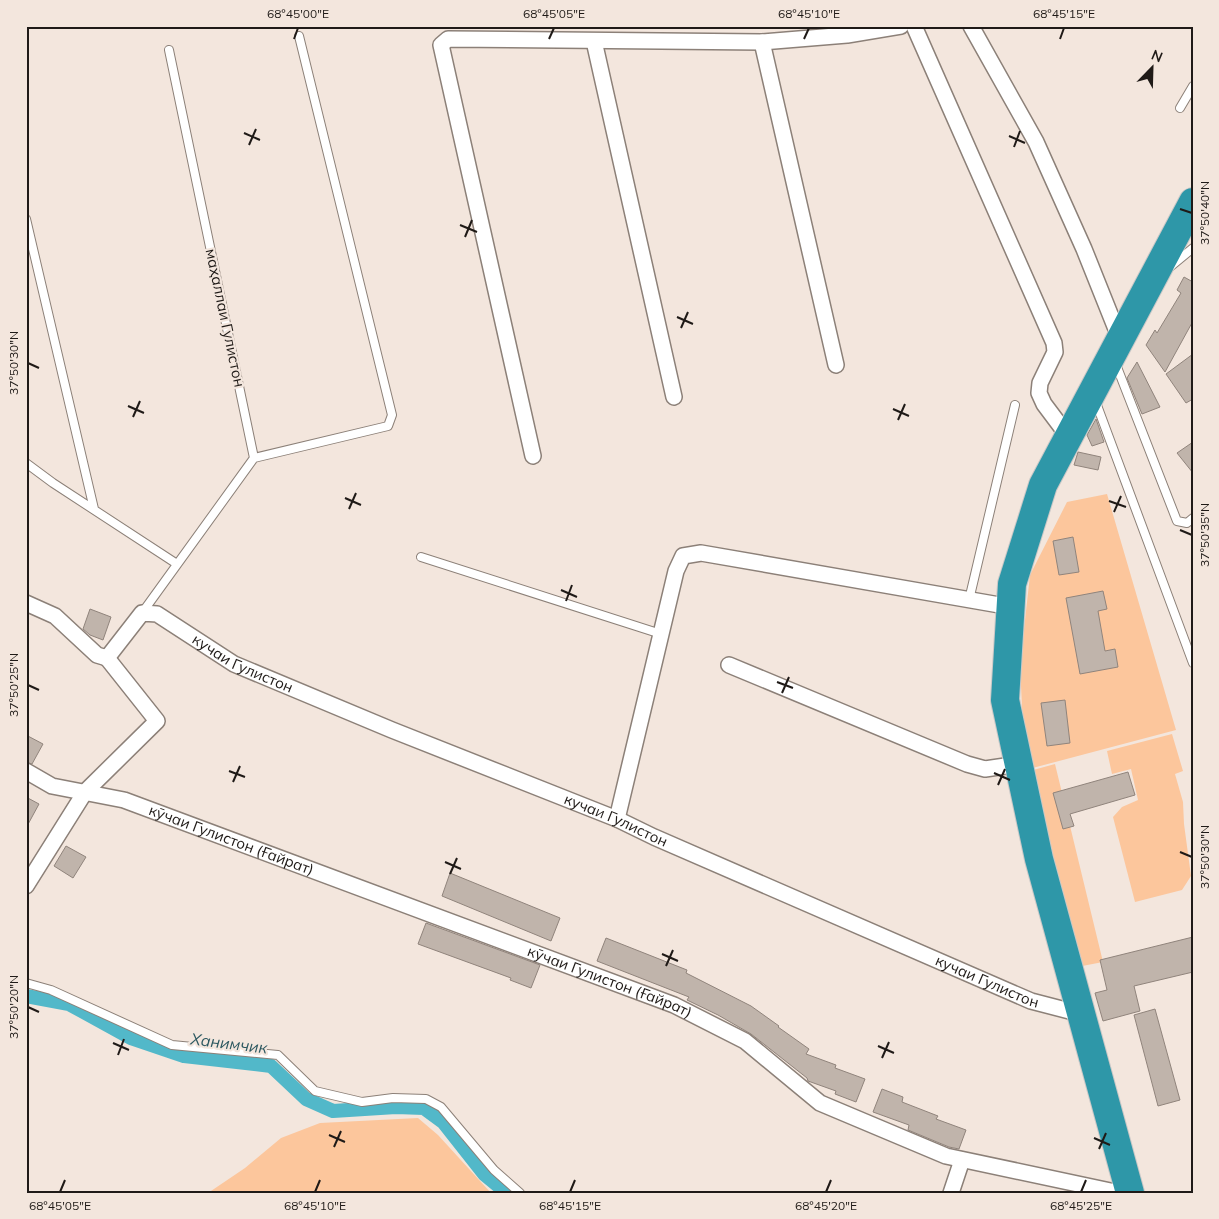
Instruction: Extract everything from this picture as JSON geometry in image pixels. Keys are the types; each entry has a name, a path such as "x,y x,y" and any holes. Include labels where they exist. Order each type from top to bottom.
{"highway":[{"path":"1130,1193 1039,859 1005,700 1012,584 1043,485 1193,202"}],"street":[{"path":"533,456 442,54 442,45 448,39 762,42 847,35 900,26"},
{"path":"914,26 1054,343 1055,352 1040,383 1039,393 1044,404 1068,436"},
{"path":"971,26 1036,142 1084,249 1116,346"},
{"path":"594,41 674,396"},
{"path":"762,42 836,365"},
{"path":"617,819 676,571 683,556 701,553 1011,607"},
{"path":"26,603 54,616 97,655 107,658 156,721 85,792 26,886"},
{"path":"107,658 142,613"},
{"name":"кучаи Гулистон","path":"142,613 157,614 234,664 392,730 617,819 654,837 1032,1001 1081,1014"},
{"path":"729,665 967,764 985,769 1019,764"},
{"path":"26,771 52,786 85,792"},
{"name":"кӯчаи Гулистон (Ғайрат)","path":"85,792 124,800 674,1005 745,1041 820,1103 946,1156 1120,1193"},
{"path":"951,1193 962,1160"}],"lane":[{"path":"142,613 254,458 388,426 392,415 299,36"},
{"name":"маҳаллаи Гулистон","path":"169,50 254,458"},
{"path":"1180,108 1193,86"},
{"path":"26,219 94,509"},
{"path":"1148,286 1193,248"},
{"path":"1116,346 1177,521 1187,523 1193,518"},
{"path":"1092,392 1193,663"},
{"path":"969,600 1016,405"},
{"path":"26,463 177,564"},
{"path":"421,557 661,634"},
{"path":"26,983 51,990 172,1046 278,1055 315,1091 362,1102 393,1098 426,1099 441,1107 494,1170 520,1193"}],"shaded area":[{"path":"1107,494 1176,730 1025,770 1020,665 1030,575 1067,502"},
{"path":"1172,734 1183,771 1175,774 1183,802 1191,876 1182,890 1135,902 1113,817 1122,807 1138,800 1131,769 1112,774 1107,751"},
{"path":"1055,764 1103,962 1077,967 1026,772"},
{"path":"418,1118 438,1135 491,1193 208,1193 245,1168 281,1138 320,1123"}],"building":[{"path":"1184,277 1193,282 1193,321 1165,372 1146,345 1155,330 1157,333 1181,293 1177,290"},
{"path":"1193,354 1193,399 1186,403 1166,374"},
{"path":"1137,362 1160,407 1142,414 1127,378"},
{"path":"1096,419 1104,442 1092,446 1087,435"},
{"path":"1193,442 1193,473 1177,453"},
{"path":"1078,452 1101,457 1098,470 1074,465"},
{"path":"1073,537 1079,572 1059,575 1053,541"},
{"path":"1103,591 1107,609 1098,611 1105,651 1115,649 1118,667 1080,674 1066,598"},
{"path":"90,609 111,617 103,640 90,635 83,629"},
{"path":"1065,700 1070,743 1047,746 1041,703"},
{"path":"26,735 43,744 32,764 26,762"},
{"path":"1128,772 1135,795 1070,814 1074,826 1063,829 1053,793"},
{"path":"26,797 39,804 26,828"},
{"path":"66,846 86,857 73,878 54,866"},
{"path":"450,873 560,918 551,941 442,896"},
{"path":"426,923 540,965 531,988 510,980 511,978 418,944"},
{"path":"1193,937 1193,972 1134,986 1140,1011 1103,1021 1095,993 1107,990 1100,960"},
{"path":"606,938 687,970 686,973 751,1006 809,1049 806,1054 836,1065 835,1068 865,1079 856,1102 835,1094 836,1091 808,1081 807,1078 751,1034 687,1000 689,997 597,961"},
{"path":"1155,1009 1180,1100 1158,1106 1134,1015"},
{"path":"882,1089 903,1097 902,1102 938,1116 936,1119 966,1130 959,1149 949,1147 908,1130 909,1125 873,1112"}],"waterway":[{"name":"Ханимчик","path":"26,996 69,1004 131,1038 184,1056 271,1066 306,1099 333,1111 396,1107 424,1108 443,1122 484,1174 507,1193"}]}
